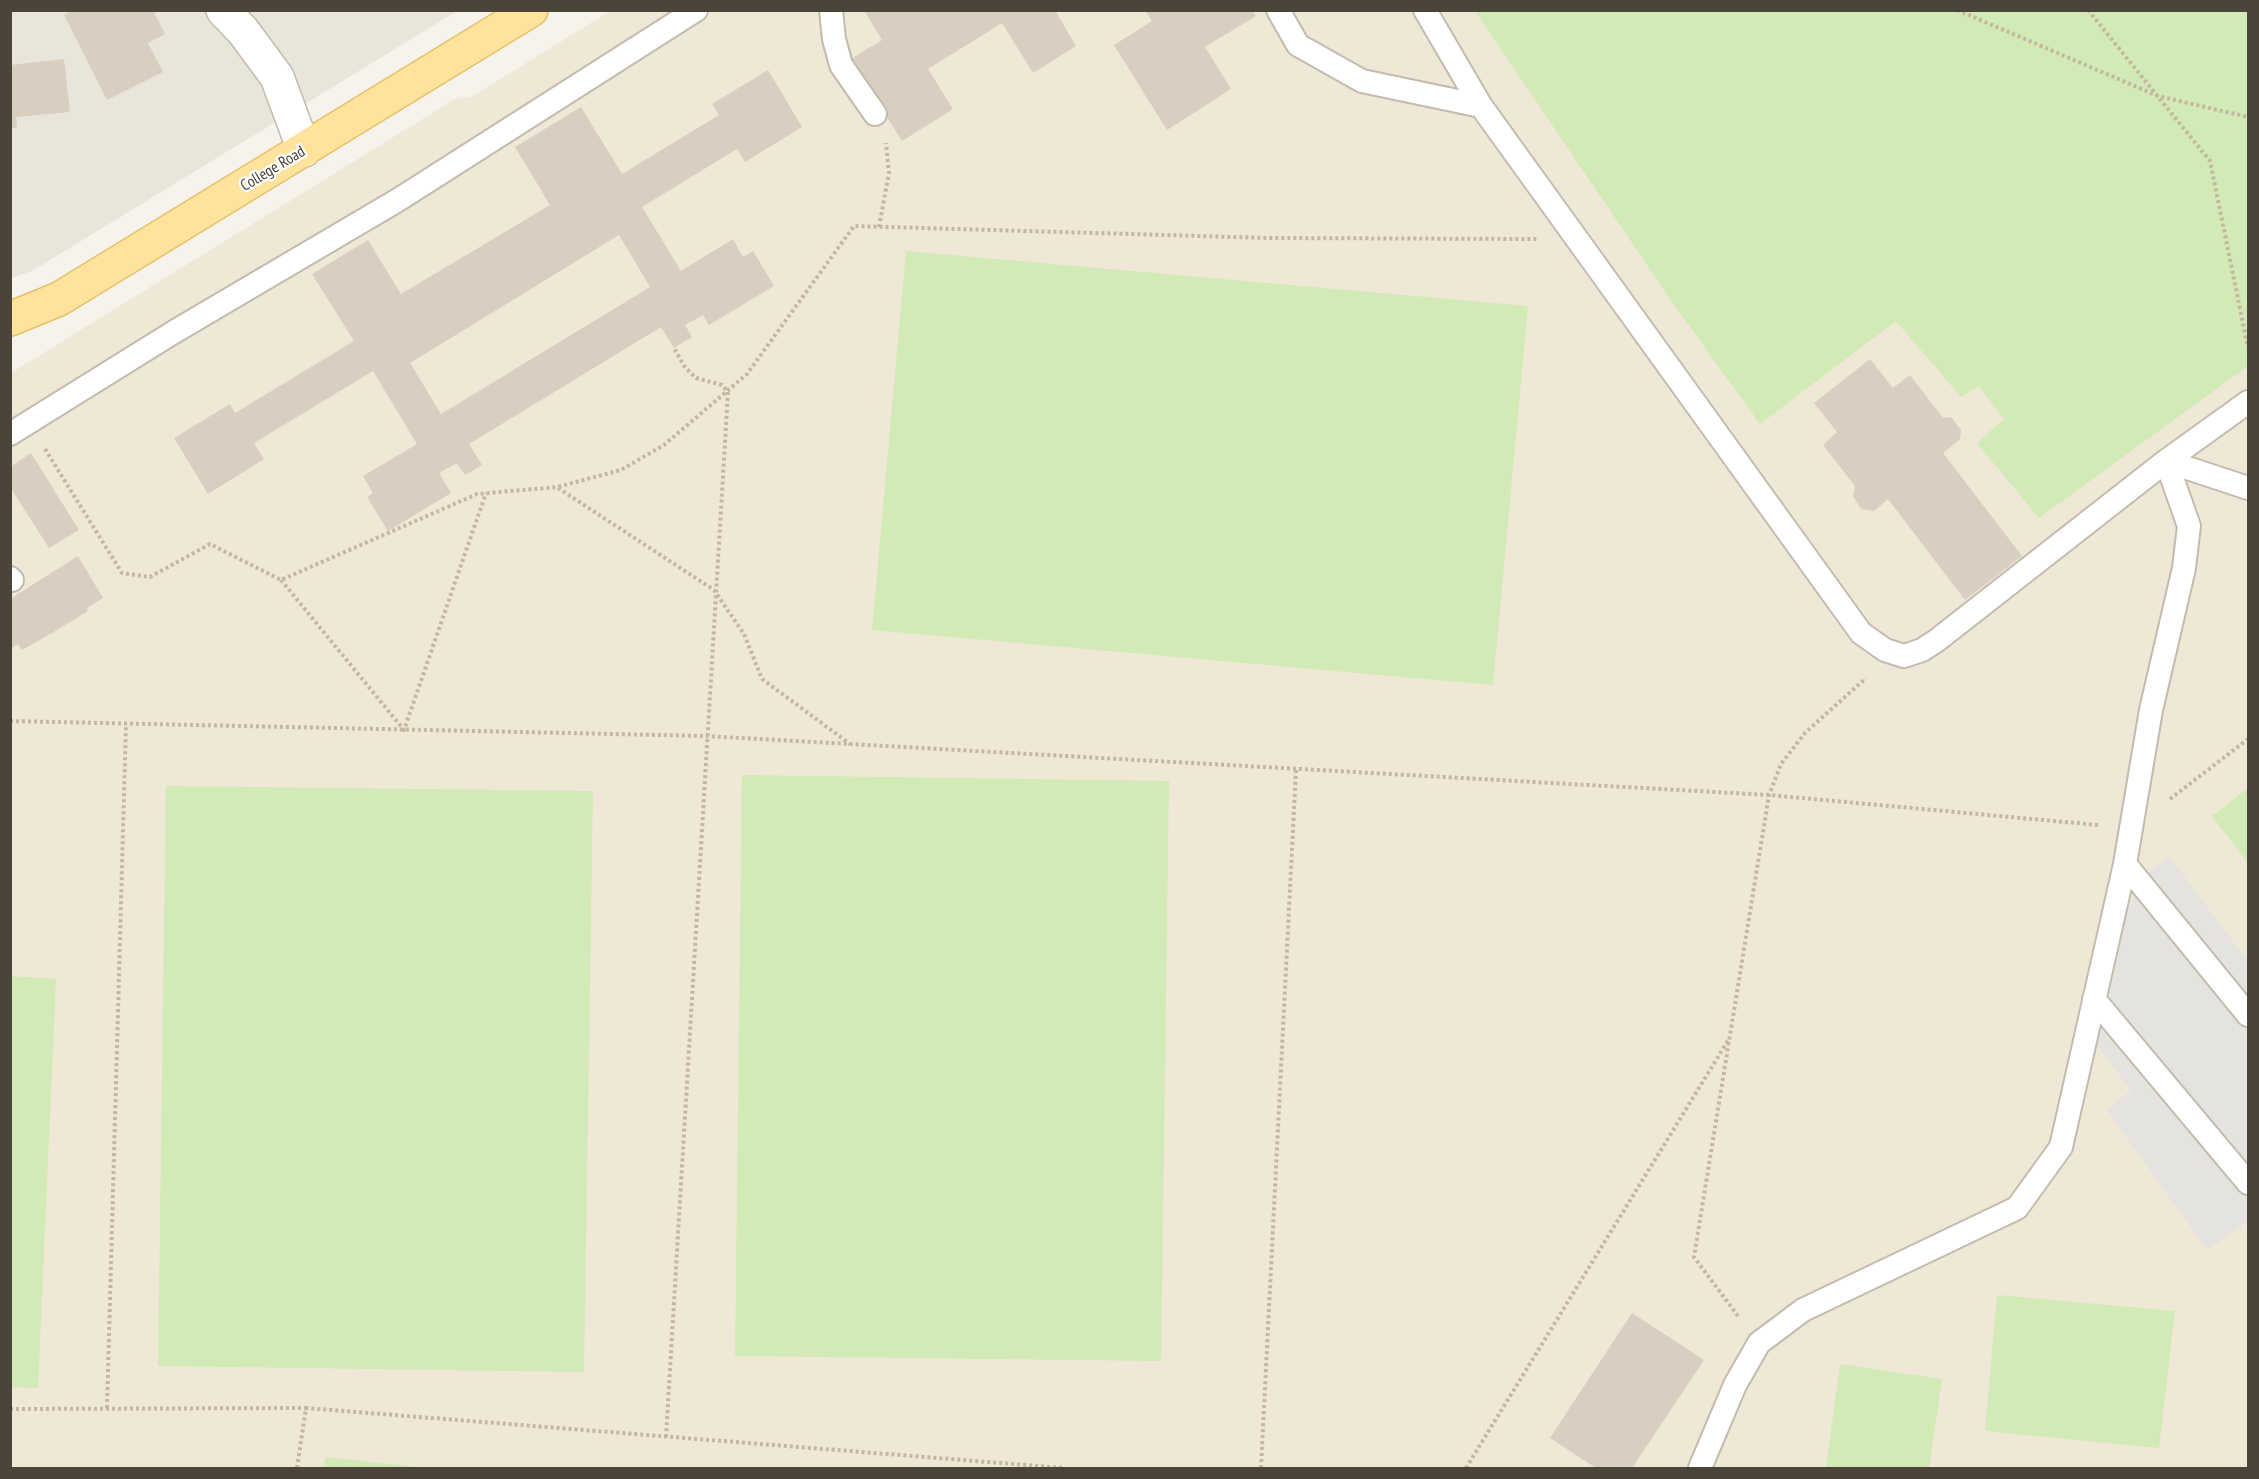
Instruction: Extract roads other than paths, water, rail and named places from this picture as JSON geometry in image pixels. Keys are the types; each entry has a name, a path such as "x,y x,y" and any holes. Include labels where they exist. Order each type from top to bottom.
{"main road":[{"name":"College Road","path":"10,319 59,299 531,10"}],"street":[{"path":"223,10 243,31 277,77 304,150"}],"lane":[{"path":"19,429 174,332 398,200 696,10"},
{"path":"831,10 834,39 842,65 875,114"},
{"path":"1278,10 1298,45 1362,81 1481,106"},
{"path":"1425,10 1481,106 1861,633 1885,650 1904,656 1922,650 1936,641 2166,460 2248,402"},
{"path":"2166,460 2248,488"},
{"path":"1700,1468 1735,1385 1759,1343 1803,1310 2017,1208 2061,1147 2125,864 2151,710 2184,568 2189,526 2166,460"},
{"path":"2125,864 2248,1016"},
{"path":"2094,999 2248,1183"}]}
